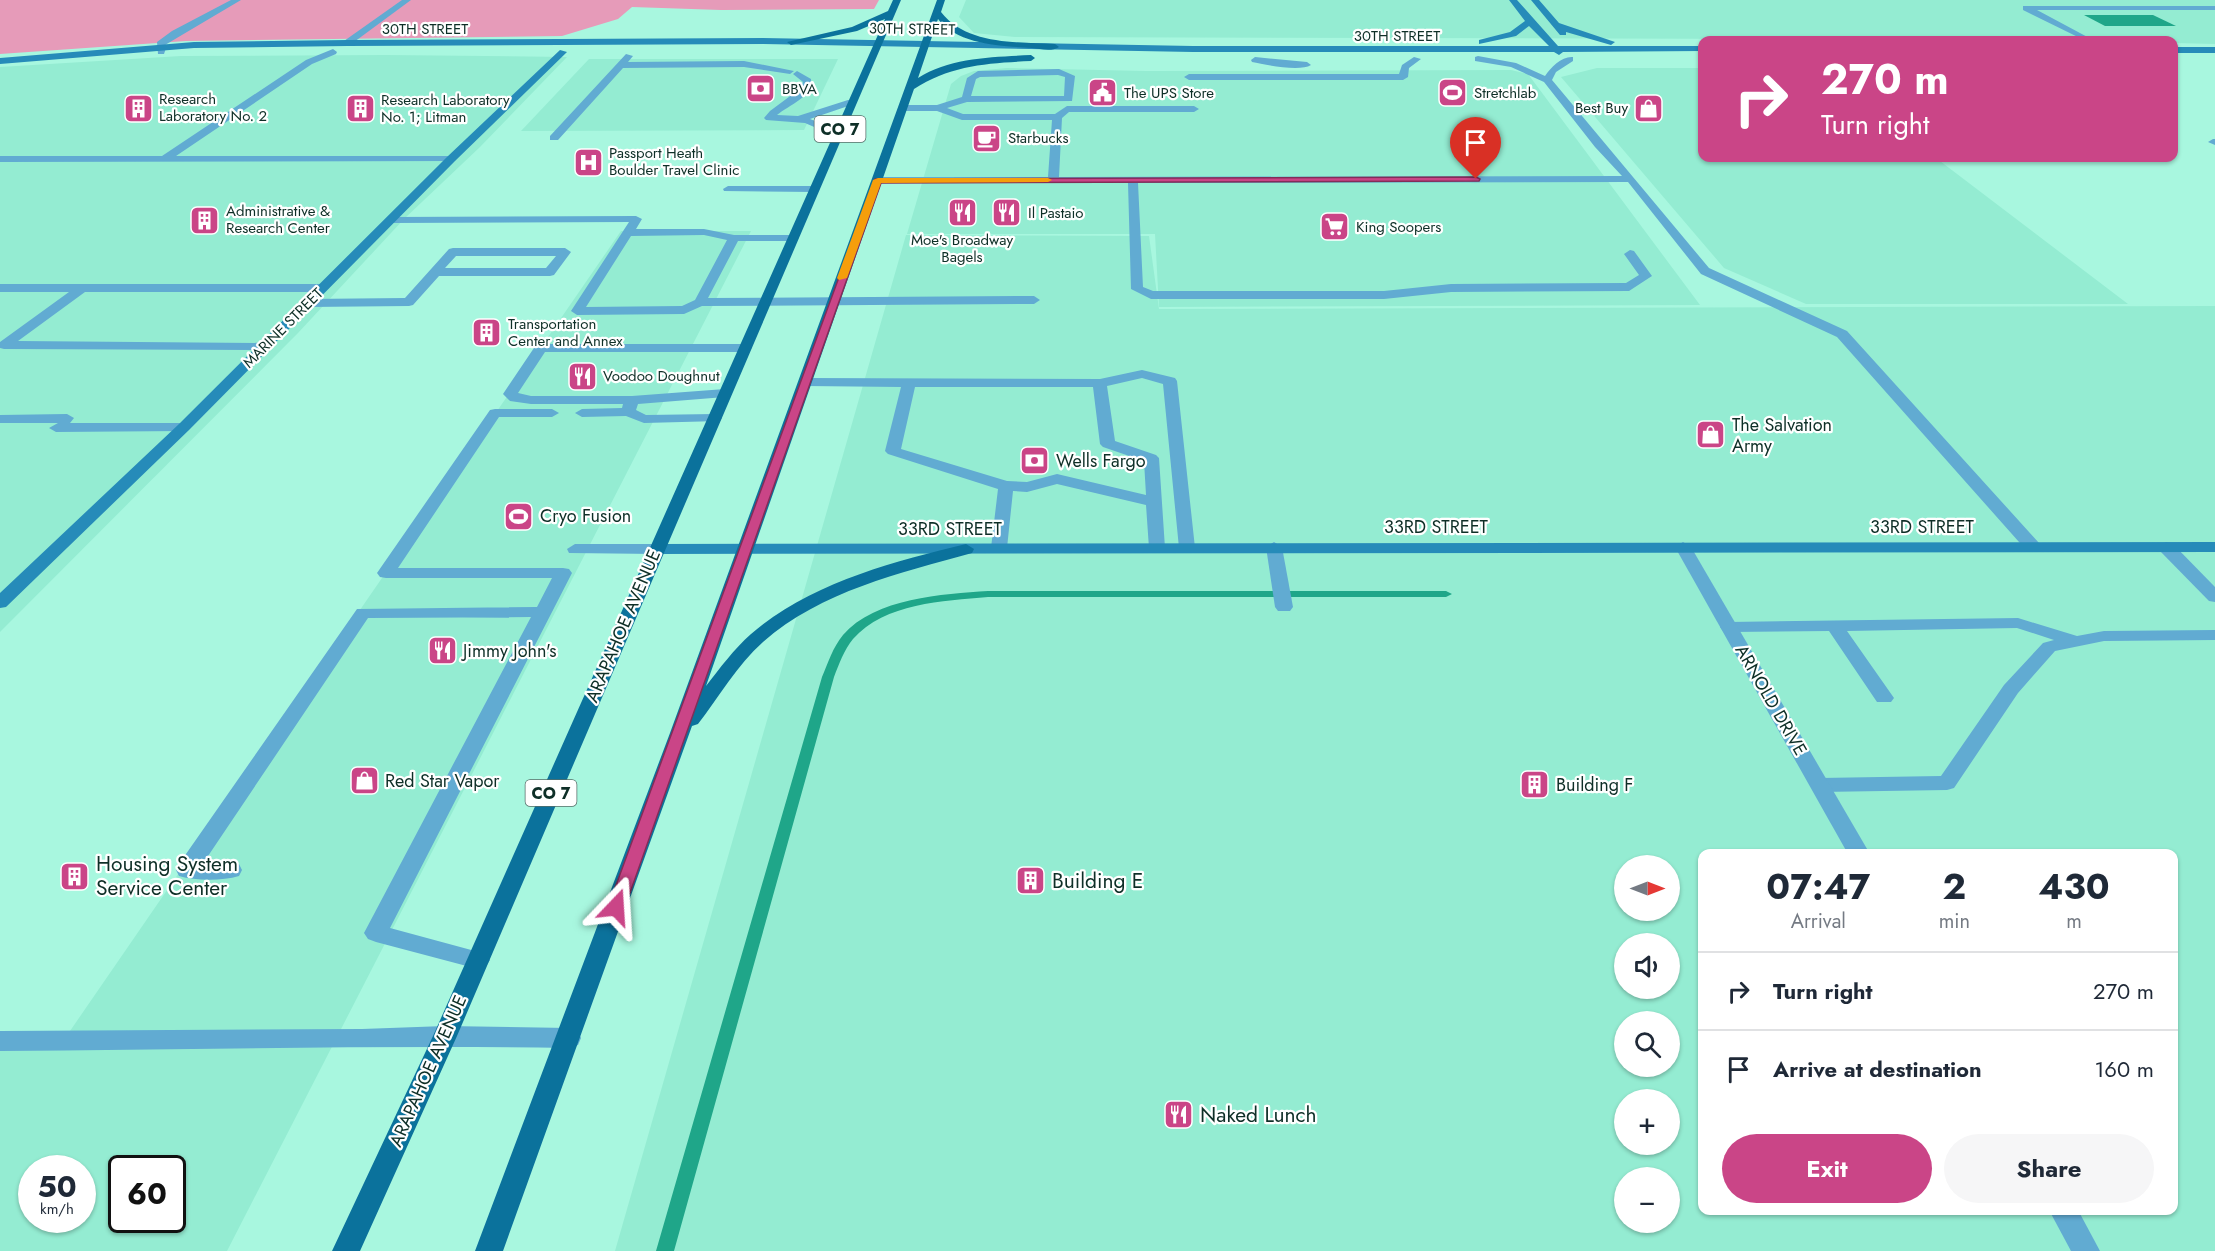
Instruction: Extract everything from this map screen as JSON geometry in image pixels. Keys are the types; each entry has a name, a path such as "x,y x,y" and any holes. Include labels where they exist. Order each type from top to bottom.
{"main road":[{"name":"ARAPAHOE AVENUE","path":"346,1251 446,1036 897,0"},
{"name":"CO 7","path":"489,1251 680,733 941,0"},
{"path":"1513,0 1554,49"},
{"path":"1535,0 1557,25 1573,54"},
{"path":"937,12 948,27 967,35 993,41 1055,47"},
{"path":"791,42 854,29 891,13"},
{"path":"1419,49 1494,40 1513,34 1530,22"},
{"path":"1557,25 1596,39 1678,49"},
{"name":"30TH STREET","path":"0,61 225,44 791,42 1055,47 1554,49 1573,54 1698,59"},
{"path":"333,52 347,43"},
{"name":"30TH STREET","path":"1457,59 1698,49"},
{"name":"30TH STREET","path":"161,50 586,52"},
{"path":"2178,50 2215,50"},
{"name":"MARINE STREET","path":"0,603 184,427 451,159 563,52"},
{"path":"621,52 642,53"},
{"name":"30TH STREET","path":"949,56 1041,58"},
{"path":"911,87 927,76 953,66 989,60 1031,58"},
{"name":"30TH STREET","path":"1397,59 1422,59"},
{"path":"2178,59 2215,59"},
{"path":"1244,60 1255,60"},
{"name":"33RD STREET","path":"657,549 2215,547"},
{"path":"680,733 742,655 756,639 778,621 816,598 854,583 966,549"}],"street":[{"path":"161,50 160,44 175,33 237,0"},
{"path":"347,43 407,0"},
{"path":"2081,36 2023,6 2215,8"},
{"path":"164,159 309,62 333,52"},
{"path":"554,138 632,53"},
{"path":"1547,80 1553,70 1573,54"},
{"path":"1059,72 1062,59"},
{"path":"1189,77 1403,77 1405,67 1422,59"},
{"path":"1478,59 1513,65 1547,80 1705,271 1842,334 2033,547"},
{"path":"1255,60 1278,64 1318,64 1352,77"},
{"path":"621,65 752,65 793,72 808,81 804,93 779,107 769,118 800,118 819,123 839,134"},
{"path":"966,99 972,78 978,74 1059,72 1070,76 1068,104 1057,117 1053,180"},
{"path":"904,108 938,108 966,99 1194,109"},
{"path":"800,118 851,102"},
{"path":"938,108 962,117 1057,117"},
{"path":"0,159 451,159"},
{"path":"734,178 820,178"},
{"path":"878,180 1631,179"},
{"path":"1133,180 1137,289 1151,295 1384,295 1451,288 1629,287 1646,276 1630,254"},
{"path":"728,189 815,189"},
{"path":"391,220 636,219 577,311 684,310 700,302 1034,300"},
{"path":"627,233 704,232 734,238 793,238"},
{"path":"700,302 734,238"},
{"path":"308,303 409,302 435,272 453,252 565,252 550,272 435,272"},
{"path":"0,288 323,288"},
{"path":"82,288 4,345 266,346"},
{"path":"715,418 644,419 630,406 515,398 510,391 541,348 745,348"},
{"path":"806,382 1100,383 1142,374 1170,381 1187,548"},
{"path":"909,382 893,451 1006,486 1027,487 1058,479 1154,502"},
{"path":"1100,383 1108,444 1151,458 1157,548"},
{"path":"478,960 376,933 563,573 386,573 495,413 630,406 725,393"},
{"path":"0,418 67,418 56,428 184,427"},
{"path":"999,548 1006,486"},
{"path":"1274,547 1284,607"},
{"name":"ARNOLD DRIVE","path":"1683,547 1856,849"},
{"path":"2166,547 2215,597"},
{"path":"575,549 657,549"},
{"path":"231,870 187,870 363,613 542,612"},
{"path":"1729,627 2018,623 2077,641"},
{"path":"1834,625 1884,699"},
{"path":"1820,785 1947,783 2011,689 2049,647 2104,636 2215,635"},
{"path":"0,1041 206,1041 446,1036 569,1038"},
{"path":"2066,1215 2086,1251"}],"shaded area":[{"path":"0,0 879,0 874,9 721,10 632,7 618,19 562,36 186,41 0,54"},
{"path":"966,0 2215,0 2215,44 2178,43 2178,36 1698,36 1698,39 1015,37 974,33 959,17"},
{"path":"2084,15 2153,15 2176,26 2105,26"},
{"path":"181,56 567,57 480,147 404,219 298,333 0,632 0,67"},
{"path":"589,59 838,59 804,130 521,131"},
{"path":"1007,68 1146,71 1511,70 1528,74 1700,305 1159,307 1155,234 907,234 951,84 961,76 974,71"},
{"path":"1597,68 1698,68 1698,162 1941,162 2128,304 1806,304 1724,268 1561,77"},
{"path":"621,231 751,231 227,1251 0,1251 0,1032 70,1031"},
{"path":"906,235 1149,236 1159,309 2215,306 2215,1251 615,1251"}],"waterway":[{"path":"665,1251 828,677 842,645 862,625 878,616 914,603 988,594 1446,594"}],"slow traffic":[{"path":"842,278 878,180 1048,180"}],"place":[{"name":"BBVA","path":"761,89"},
{"name":"The UPS Store","path":"1103,93"},
{"name":"Stretchlab","path":"1453,93"},
{"name":"Research Laboratory No. 2","path":"138,108"},
{"name":"Best Buy","path":"1649,108"},
{"name":"Research Laboratory No. 1; Litman","path":"360,109"},
{"name":"Starbucks","path":"987,138"},
{"name":"Passport Heath Boulder Travel Clinic","path":"588,162"},
{"name":"Moe's Broadway Bagels","path":"962,213"},
{"name":"Il Pastaio","path":"1007,213"},
{"name":"Administrative & Research Center","path":"205,220"},
{"name":"King Soopers","path":"1335,227"},
{"name":"Transportation Center and Annex","path":"487,333"},
{"name":"Voodoo Doughnut","path":"582,376"},
{"name":"The Salvation Army","path":"1711,435"},
{"name":"Wells Fargo","path":"1035,461"},
{"name":"Cryo Fusion","path":"519,516"},
{"name":"Jimmy John's","path":"442,651"},
{"name":"Red Star Vapor","path":"364,781"},
{"name":"Building F","path":"1535,785"},
{"name":"Housing System Service Center","path":"75,876"},
{"name":"Building E","path":"1031,881"},
{"name":"Naked Lunch","path":"1179,1115"}],"route":[{"path":"616,907 878,180 1476,179"}]}
